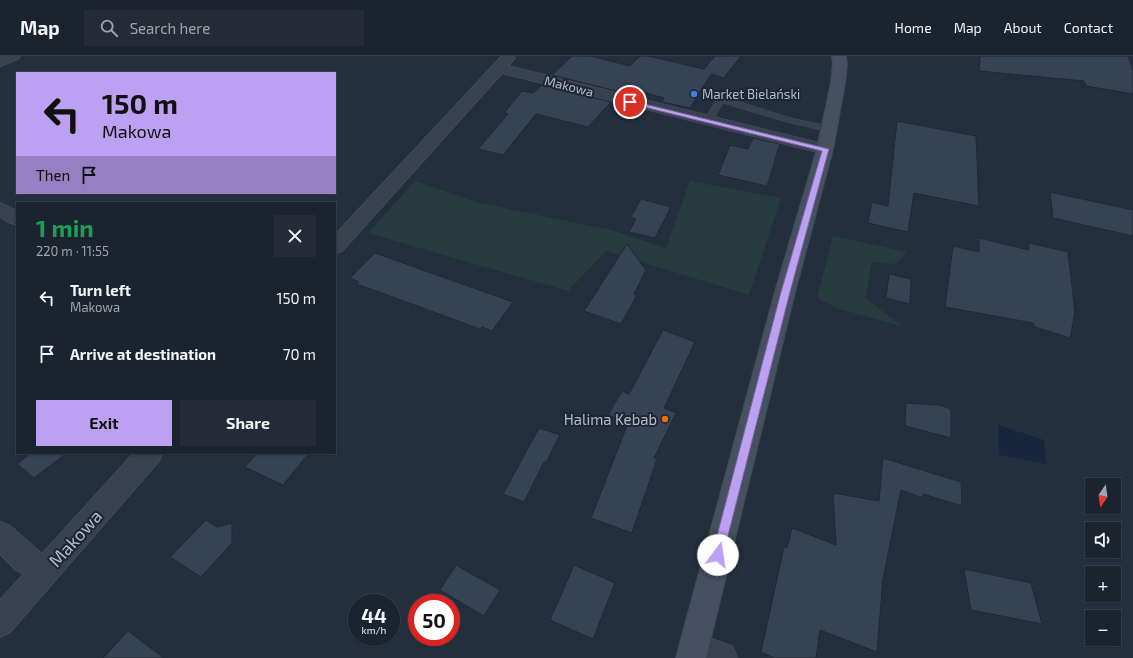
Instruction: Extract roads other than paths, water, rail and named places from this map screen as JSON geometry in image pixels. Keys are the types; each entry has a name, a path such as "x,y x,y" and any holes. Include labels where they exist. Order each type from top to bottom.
{"main road":[{"path":"692,653 785,292 827,139 838,83 840,64 839,56"}],"street":[{"path":"0,62 14,56"},
{"path":"336,246 510,56"},
{"name":"Makowa","path":"499,68 708,121 827,139"},
{"path":"1,210 16,219"},
{"name":"Makowa","path":"0,622 149,454"},
{"path":"0,535 26,560 45,572"},
{"path":"692,653 722,658"}],"lane":[{"path":"708,121 721,100 789,120 827,139"}],"water":[{"path":"998,425 1044,440 1046,464 999,455"}],"place":[{"name":"Market Bielański","path":"694,94"},
{"name":"Halima Kebab","path":"665,419"}]}
